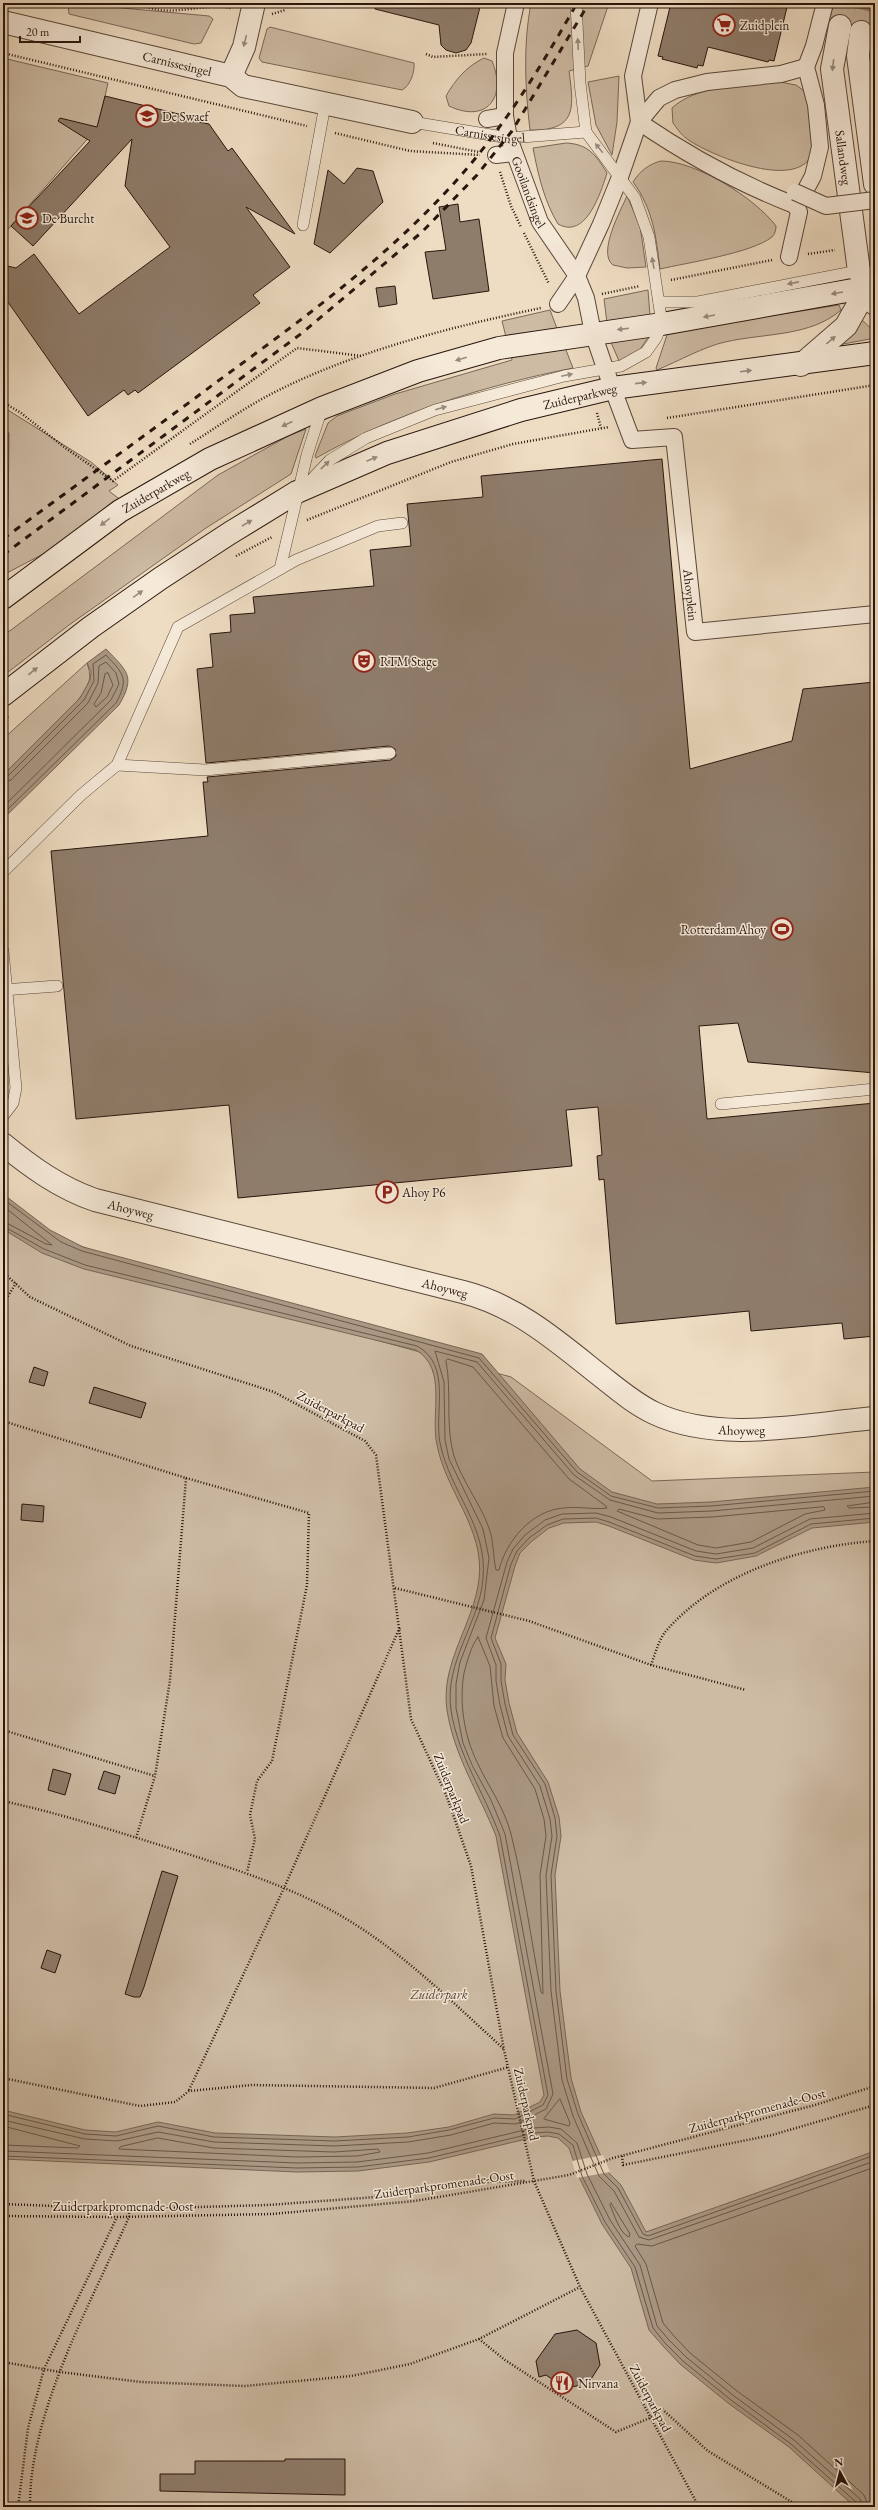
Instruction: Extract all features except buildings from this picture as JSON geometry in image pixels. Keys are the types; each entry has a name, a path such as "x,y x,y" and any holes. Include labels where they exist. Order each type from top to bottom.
{"street":[{"name":"Gooilandsingel","path":"516,3 505,53 505,116 511,145 540,222 577,276 586,298 593,333 626,424"},
{"path":"650,3 634,76 640,122 661,137 752,188 796,201 826,206 875,200"},
{"path":"558,304 577,276 620,177 640,122 659,98 675,90 706,82 781,74 806,67 814,46 825,3"},
{"path":"231,76 244,47 253,7"},
{"name":"Carnissesingel","path":"3,22 231,76 243,86 325,105 412,122"},
{"name":"Sallandweg","path":"840,26 832,69 871,282"},
{"name":"Sallandweg","path":"861,32 858,56 875,184"},
{"name":"Sallandweg","path":"796,201 813,176 820,147 816,105 806,67"},
{"name":"Carnissesingel","path":"487,119 505,116"},
{"name":"Carnissesingel","path":"496,155 511,145"},
{"path":"789,257 799,212 796,201"},
{"path":"800,365 846,326 871,282"},
{"name":"Zuiderparkweg","path":"3,598 120,511 210,459 322,408 418,371 499,348 662,324 871,282"},
{"name":"Zuiderparkweg","path":"3,695 72,641 161,578 298,492 387,453 521,410 613,388 800,365 875,353"},
{"name":"Ahoyplein","path":"626,424 632,440 674,437 695,632 875,614"},
{"name":"Ahoyweg","path":"3,1144 43,1175 95,1200 470,1294 494,1302 529,1321 639,1405 669,1419 703,1427 741,1430 875,1418"}],"lane":[{"path":"576,3 580,83 586,132 635,198 649,237 662,324 656,338 646,352 621,366 605,368"},
{"path":"303,225 325,105"},
{"name":"Carnissesingel","path":"412,122 511,145 586,132"},
{"name":"Zuiderparkweg","path":"659,302 698,302 871,282"},
{"name":"Zuiderparkweg","path":"662,324 698,302"},
{"name":"Zuiderparkweg","path":"298,492 330,460 366,438 422,416 517,388 605,368"},
{"path":"280,569 298,492 322,408"},
{"path":"3,872 81,795 117,765 178,627 296,560 378,526 402,523"},
{"path":"117,765 205,770 390,753"},
{"path":"3,951 5,990 16,1088 13,1103 3,1116"},
{"path":"5,990 57,986"},
{"path":"721,1104 875,1088"}],"path":[{"path":"138,3 167,11 190,10 217,5 253,7 274,14 285,10"},
{"path":"3,53 410,151 496,155"},
{"path":"426,54 434,57 505,53"},
{"path":"3,402 21,413 64,447 113,481 298,348 363,356"},
{"path":"756,404 875,385"},
{"name":"Zuiderparkpad","path":"3,1272 30,1297 131,1346 274,1392 365,1442 376,1455 395,1588 411,1719 447,1797 471,1866 504,2050 534,2181 580,2286 699,2507"},
{"path":"3,1304 16,1283"},
{"path":"3,1421 186,1478 309,1513 307,1585 272,1761 257,1781 251,1808 250,1815 255,1839 247,1872"},
{"path":"136,1838 155,1776 170,1680 186,1478"},
{"path":"651,1664 665,1632 688,1609 718,1587 785,1558 824,1548 875,1541"},
{"path":"395,1588 529,1621 651,1664 746,1690"},
{"path":"3,2078 140,2106 176,2102 189,2091 284,1888 400,1627"},
{"path":"3,1730 155,1776"},
{"path":"3,1801 136,1838 247,1872 284,1888 348,1920 416,1969 504,2050"},
{"path":"189,2091 252,2085 434,2088 509,2067"},
{"name":"Zuiderparkpromenade-Oost","path":"3,2216 129,2217 288,2212 415,2201 569,2175 613,2158 815,2105 875,2086"},
{"path":"622,2156 623,2165 772,2135 875,2105"},
{"path":"3,2204 129,2208 268,2206 376,2197 483,2182 534,2181"},
{"path":"30,2507 41,2425 60,2372 129,2217 129,2208"},
{"path":"18,2507 28,2428 44,2369 117,2217"},
{"path":"3,2362 60,2372 141,2382 246,2386 351,2376 410,2364 479,2339 580,2286"},
{"path":"479,2339 505,2360 616,2432 650,2418 661,2408 708,2451 800,2507"}],"green space":[{"path":"68,3 209,16 213,19 201,43 194,44 69,14"},
{"path":"531,3 609,3 588,66 569,71 572,96 569,115 564,122 557,126 545,129 530,130 527,98 526,51 528,19"},
{"path":"270,27 414,63 413,74 410,82 402,90 262,62 259,58 267,29"},
{"path":"3,58 108,83 98,127 3,235"},
{"path":"484,58 492,61 496,74 497,86 495,96 490,104 483,109 474,112 462,111 449,106 446,96 453,84 467,69"},
{"path":"619,76 617,122 612,155 596,125 588,82"},
{"path":"774,81 796,85 807,93 814,147 805,163 792,169 775,170 756,167 717,155 687,139 680,133 673,123 672,108 682,100 694,95 720,88"},
{"path":"566,143 586,148 595,156 607,173 601,191 591,212 577,225 568,227 558,224 545,197 533,148"},
{"path":"661,161 691,167 724,183 740,193 766,215 776,226 774,235 763,243 735,253 660,269 655,234 649,213 640,192 633,182 645,168"},
{"path":"627,196 640,226 646,267 627,268 613,265 609,259 608,251 612,231"},
{"path":"648,290 650,316 607,323 604,299"},
{"path":"839,305 841,310 829,319 801,330 717,344 657,370 656,368 667,335 672,328 687,329"},
{"path":"550,310 558,331 507,341 502,321"},
{"path":"862,320 875,332 875,338 838,345"},
{"path":"649,336 639,351 619,361 610,340"},
{"path":"564,345 573,368 506,383 441,403 377,427 316,458 315,456 328,423 337,416 395,394 512,360 511,354"},
{"path":"3,407 91,462 118,485 109,491 131,508 3,575"},
{"path":"306,429 291,474 206,528 69,625 3,676 3,636 218,475 290,435"},
{"path":"87,663 90,678 82,695 73,707 49,732 3,775 3,739"},
{"name":"Zuiderpark","path":"3,1203 45,1234 278,1313 511,1377 652,1481 875,1472 875,2507 3,2507"}],"water":[{"path":"3,428 9,433 8,519 3,522"},
{"path":"106,649 127,674 127,687 119,705 3,819 3,775 80,698 90,680 91,672 87,663"},
{"path":"3,1194 50,1230 83,1247 482,1354 580,1469 612,1492 657,1504 711,1502 875,1487 875,1522 812,1528 756,1556 716,1563 694,1560 596,1522 564,1523 549,1528 532,1541 520,1553 495,1638 506,1664 505,1680 517,1733 548,1782 559,1817 561,1836 555,1875 560,1991 571,2078 581,2112 608,2172 621,2185 646,2232 875,2151 875,2507 855,2507 789,2447 728,2403 680,2364 649,2330 631,2268 602,2224 579,2177 569,2148 558,2138 548,2136 535,2137 429,2162 358,2171 297,2172 3,2159 3,2110 85,2130 116,2132 158,2122 215,2133 335,2137 407,2133 449,2127 494,2114 514,2115 540,2102 544,2095 496,1836 461,1759 450,1727 447,1710 446,1693 448,1676 476,1596 479,1579 479,1561 471,1527 448,1479 437,1445 435,1433 435,1380 432,1368 426,1358 416,1350 84,1269 42,1253 3,1229"}],"pier":[{"path":"603,2155 610,2172 577,2178 572,2161"}],"tunnel":[{"path":"840,26 845,3"},
{"path":"861,32 868,3"}],"railway":[{"path":"3,539 318,307 382,254 412,226 469,166 499,127 540,66 577,3"},
{"path":"3,555 302,333 422,232 477,175 512,131 589,3"}],"place":[{"name":"Zuidplein","path":"724,25"},
{"name":"De Swaef","path":"147,116"},
{"name":"De Burcht","path":"27,218"},
{"name":"RTM Stage","path":"364,661"},
{"name":"Rotterdam Ahoy","path":"782,929"},
{"name":"Ahoy P6","path":"387,1192"},
{"name":"Nirvana","path":"562,2383"}]}
